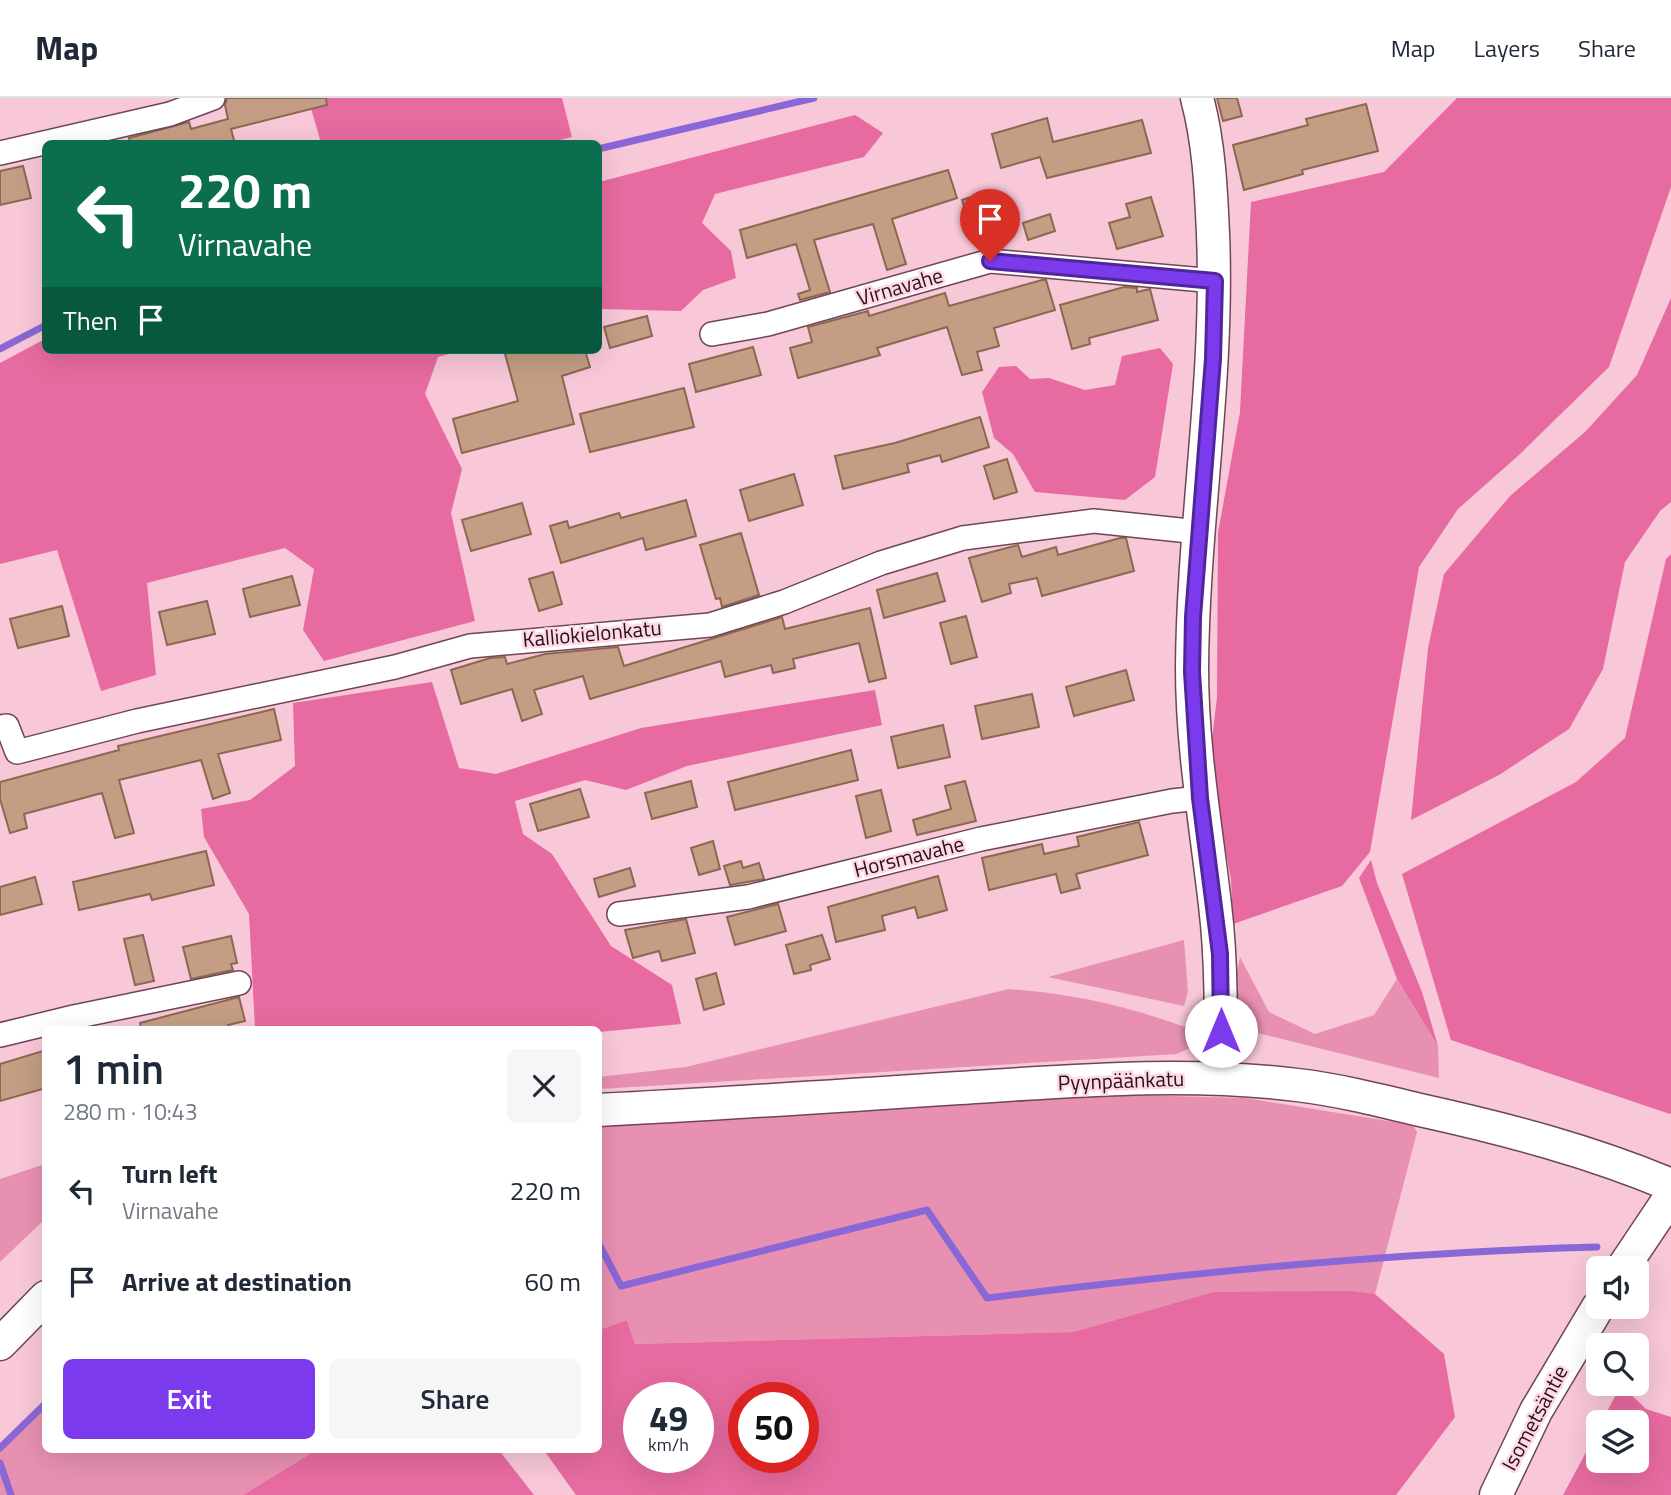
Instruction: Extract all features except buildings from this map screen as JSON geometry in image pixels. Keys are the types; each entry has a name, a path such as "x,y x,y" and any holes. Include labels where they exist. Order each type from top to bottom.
{"main road":[{"path":"1197,98 1210,166 1215,281 1209,422 1199,533 1192,672 1200,798 1220,954 1220,1079"},
{"name":"Pyynpäänkatu","path":"602,1110 1145,1078 1220,1079 1297,1085 1443,1115 1535,1137 1623,1165 1671,1185"},
{"path":"1631,1256 1671,1196"},
{"path":"0,1342 42,1301"},
{"name":"Isometsäntie","path":"1496,1495 1536,1411 1591,1319"}],"street":[{"path":"57,140 170,114 213,98"},
{"path":"0,153 42,143"},
{"name":"Virnavahe","path":"712,334 768,324 990,261 1215,281"},
{"name":"Kalliokielonkatu","path":"0,727 7,726 18,752 137,721 395,667 470,646 710,625 784,602 881,563 963,538 1094,521 1199,533"},
{"name":"Horsmavahe","path":"619,914 748,897 981,839 1200,798"},
{"path":"0,1035 239,983"}],"shaded area":[{"path":"308,98 562,98 572,137 560,140 320,140"},
{"path":"1457,98 1671,98 1671,187 1609,367 1519,455 1458,509 1419,567 1370,852 1342,886 1233,924 1231,879 1209,767 1217,697 1218,533 1240,412 1251,202 1384,172"},
{"path":"855,115 883,133 864,157 715,194 702,223 731,251 736,278 703,290 681,311 602,309 602,181"},
{"path":"1671,298 1671,502 1660,511 1625,562 1603,669 1569,729 1499,775 1411,820 1428,648 1444,574 1510,496 1585,432 1637,375"},
{"path":"42,341 42,354 449,354 438,357 425,394 462,469 451,513 475,621 324,661 303,630 314,569 285,548 147,583 156,675 101,691 57,550 0,564 0,363"},
{"path":"1160,348 1173,364 1155,477 1125,500 1035,492 1013,454 994,438 982,392 999,367 1016,366 1030,379 1049,378 1085,390 1115,385 1122,356"},
{"path":"1671,554 1670,1114 1451,1040 1402,874 1576,782 1625,738 1666,559"},
{"path":"432,682 459,768 496,774 641,728 875,690 882,725 687,766 626,790 585,780 515,801 523,834 552,854 611,946 672,985 681,1024 602,1032 602,1026 255,1026 249,914 204,837 201,809 250,800 295,766 293,703"},
{"path":"1371,860 1377,883 1422,992 1438,1046 1397,979 1359,878"},
{"path":"1184,940 1188,992 1184,1006 1048,977"},
{"path":"1240,957 1269,1012 1315,1034 1374,1015 1397,979 1438,1046 1439,1078 1250,1031 1240,1021 1236,977"},
{"path":"1009,989 1108,1004 1204,1034 1194,1046 1177,1054 602,1089 602,1077 686,1067"},
{"path":"1130,1095 1245,1098 1413,1125 1417,1132 1375,1294 1213,1292 1073,1332 635,1344 627,1320 602,1329 602,1127 902,1106"},
{"path":"42,1165 42,1222 0,1262 0,1179"},
{"path":"1350,1291 1375,1294 1444,1354 1455,1417 1396,1495 576,1495 546,1453 602,1453 602,1329 627,1320 635,1344 1073,1332 1213,1292"},
{"path":"1615,1396 1632,1396 1646,1409 1671,1417 1671,1495 1563,1495 1586,1452 1586,1473 1649,1473 1649,1410 1608,1410"},
{"path":"42,1406 42,1453 311,1453 243,1495 0,1495 0,1448"},
{"path":"311,1453 501,1453 534,1495 243,1495"}],"waterway":[{"path":"602,148 814,98"},
{"path":"0,349 42,327"},
{"path":"602,1250 621,1286 927,1210 987,1298 1292,1265 1597,1247"},
{"path":"0,1448 42,1407"},
{"path":"0,1463 11,1495"}],"route":[{"path":"990,261 1215,281 1213,359 1193,617 1192,672 1200,798 1220,954 1221,1031"}]}
